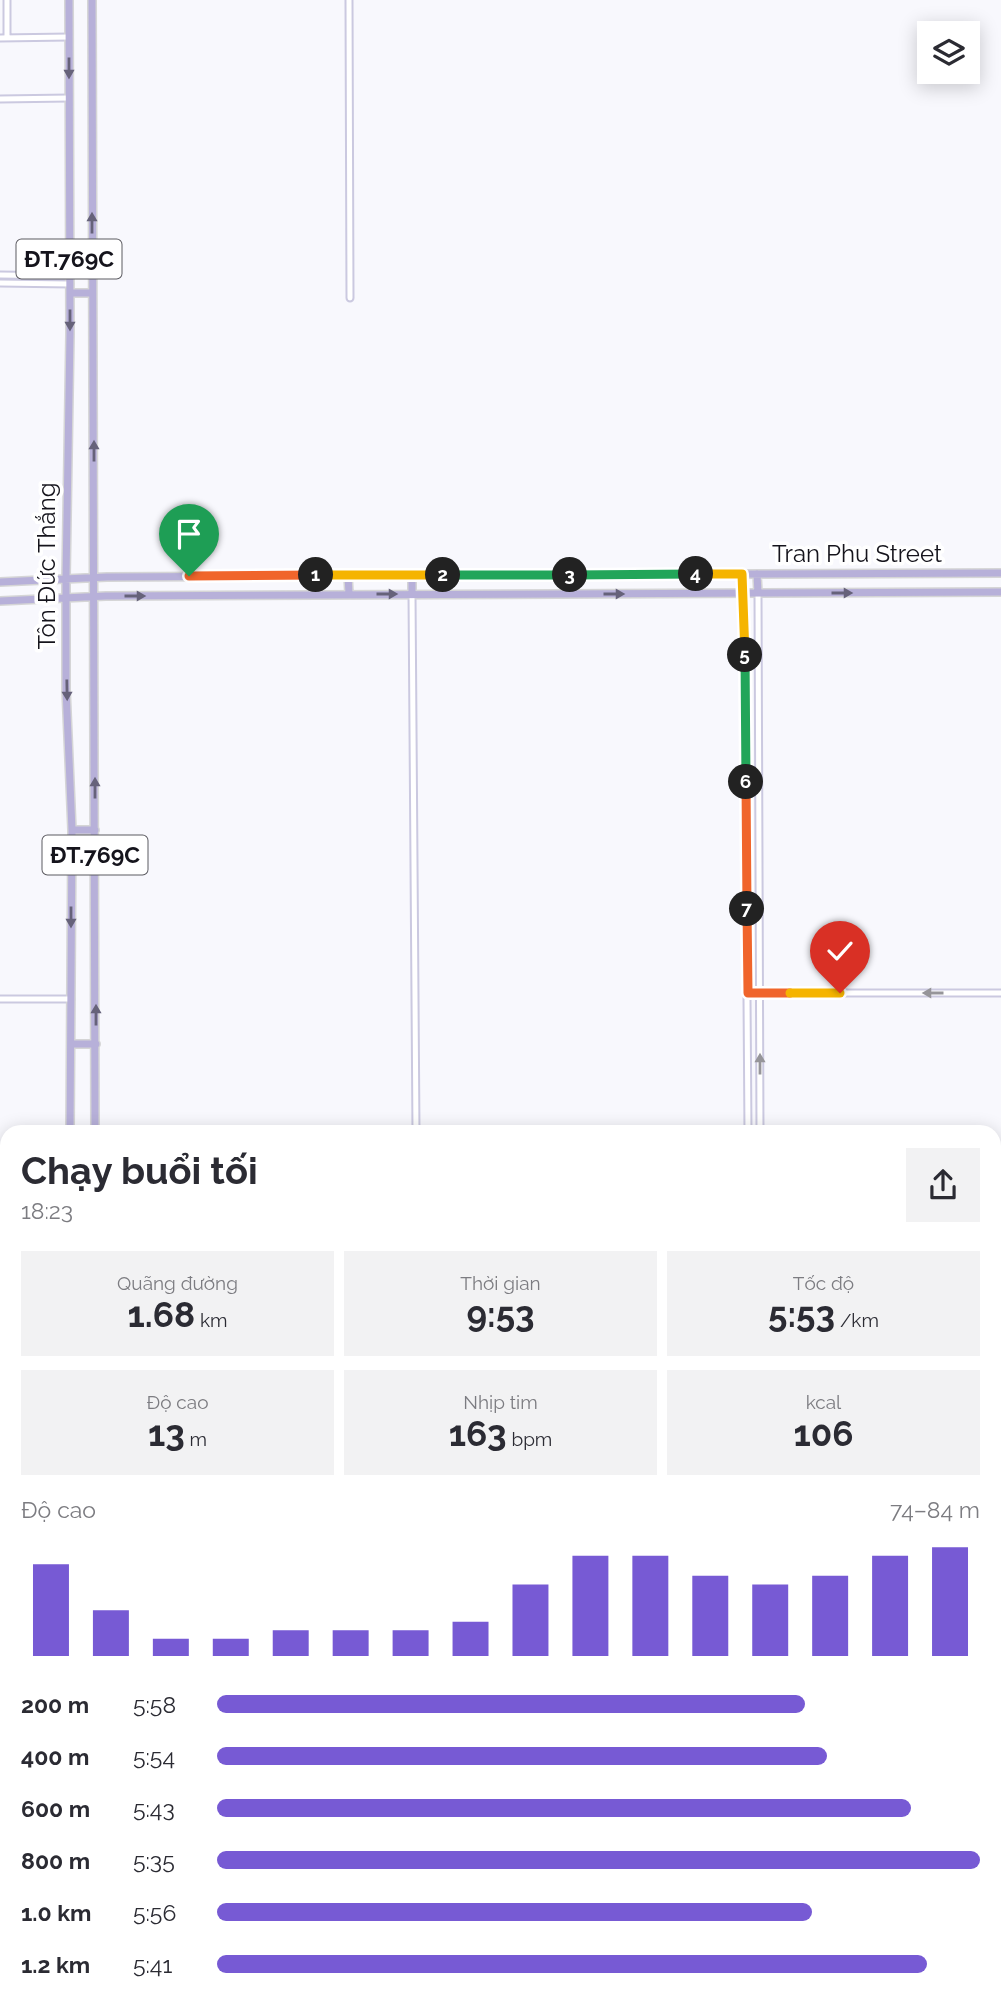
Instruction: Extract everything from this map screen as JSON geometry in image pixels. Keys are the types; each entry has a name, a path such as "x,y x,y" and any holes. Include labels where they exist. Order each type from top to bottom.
{"main road":[{"name":"Tôn Đức Thắng","path":"69,0 70,293 66,689 72,830 70,1125"},
{"name":"Tôn Đức Thắng","path":"92,0 95,1125"},
{"path":"70,293 92,293"},
{"name":"Tran Phu Street","path":"0,582 94,577 1001,573"},
{"path":"742,574 744,593"},
{"path":"757,574 758,593"},
{"path":"348,575 348,594"},
{"path":"412,575 412,594"},
{"name":"Tran Phu Street","path":"0,601 94,596 1001,592"},
{"path":"72,830 95,830"},
{"path":"72,1044 96,1044"}],"street":[{"path":"7,0 3,38 69,37"},
{"path":"349,0 349,298"},
{"path":"0,99 69,98"},
{"path":"0,275 70,280"},
{"path":"0,283 70,280"},
{"path":"744,593 748,1125"},
{"path":"758,593 760,1125"},
{"path":"412,594 416,1125"},
{"path":"746,785 758,784"},
{"path":"748,993 1001,993"},
{"path":"0,999 71,999"}],"route":[{"path":"189,576 742,574 748,993 840,993"}]}
